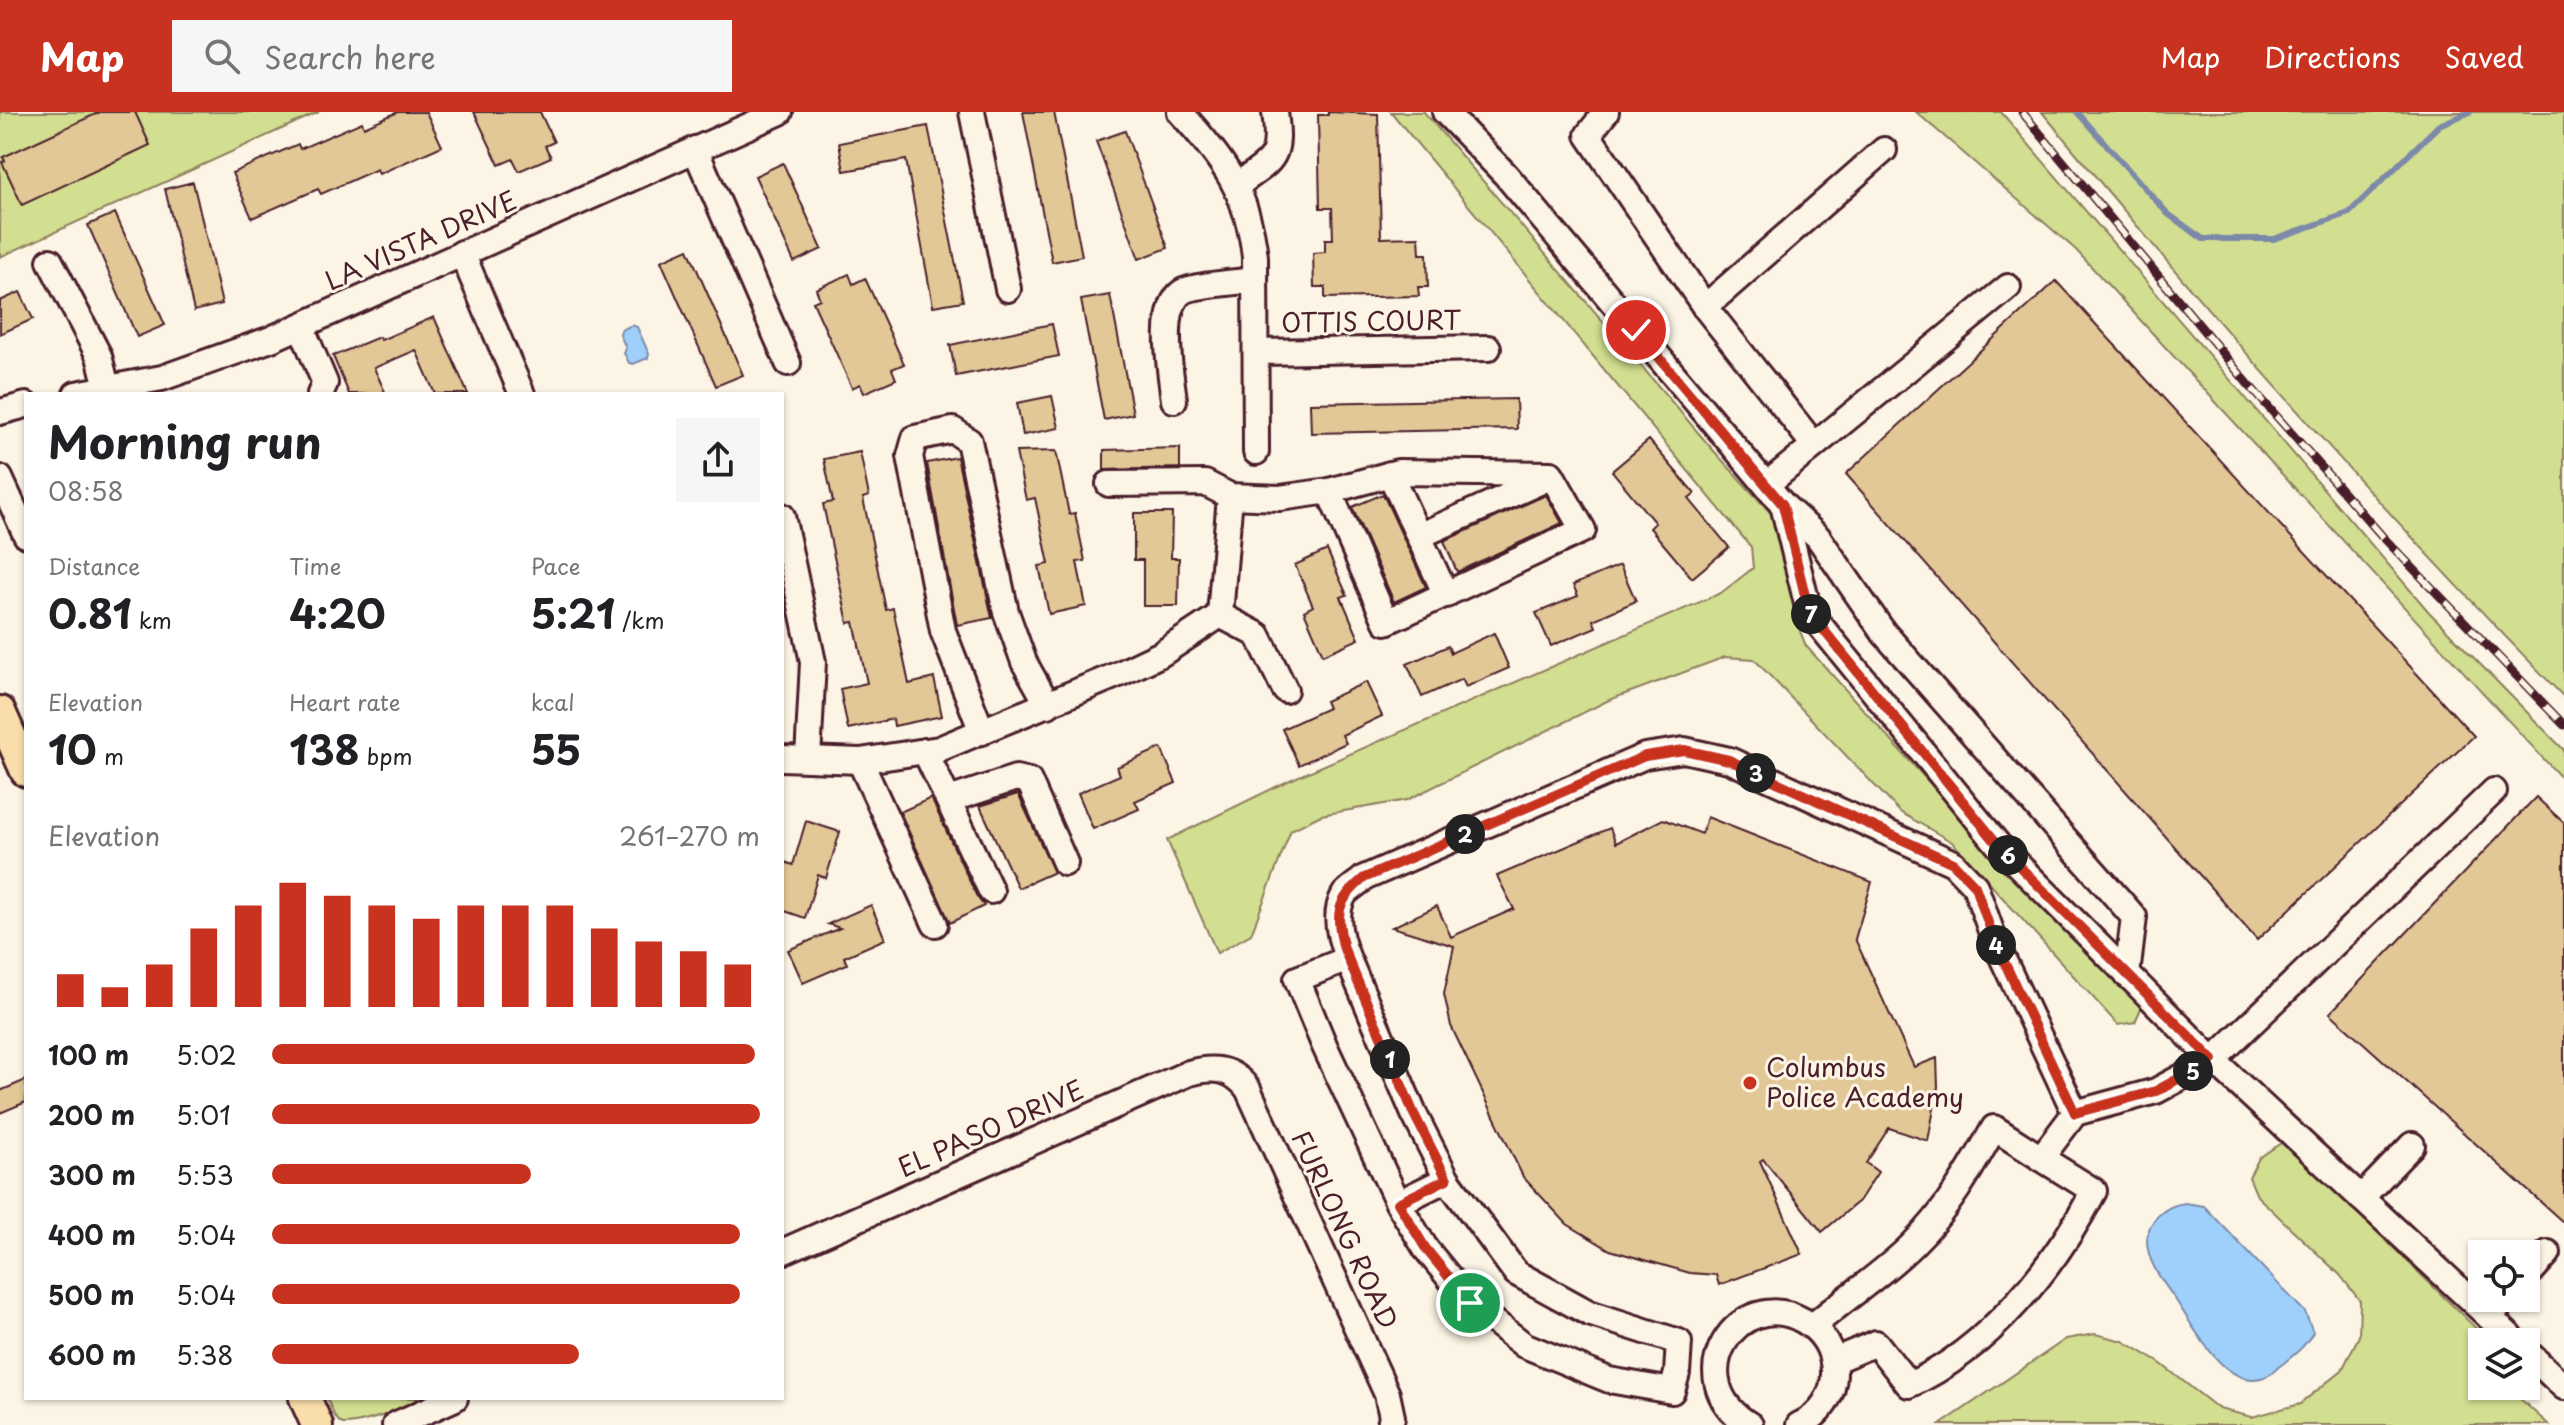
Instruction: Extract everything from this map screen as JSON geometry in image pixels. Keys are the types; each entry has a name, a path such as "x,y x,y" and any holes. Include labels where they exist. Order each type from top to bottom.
{"main road":[{"path":"0,712 7,746 24,768"},
{"path":"306,1400 317,1425"}],"street":[{"name":"LA VISTA DRIVE","path":"85,392 107,387 166,386 780,112"},
{"path":"972,112 1008,289"},
{"path":"1180,112 1214,150 1237,185 1252,228 1256,452"},
{"path":"1237,185 1274,156 1279,142 1275,112"},
{"path":"1445,112 1506,175 1783,505 1818,537 1884,633 2134,917 2127,975"},
{"path":"1606,112 1588,135 1705,307 1814,445"},
{"path":"695,149 788,363"},
{"path":"1705,307 1884,150"},
{"path":"462,253 521,392"},
{"path":"50,261 99,356 107,387"},
{"path":"1174,400 1167,328 1175,300 1184,290 1255,280"},
{"path":"1766,485 2008,287"},
{"path":"301,326 325,383 321,392"},
{"name":"OTTIS COURT","path":"1256,352 1488,348"},
{"path":"0,412 24,406"},
{"path":"982,732 943,631 910,456 915,438 953,430 969,441 1006,612 1024,662 1048,705"},
{"path":"1109,484 1205,483 1230,496 1280,498 1329,491 1398,472 1552,476"},
{"path":"1390,474 1446,595"},
{"path":"1419,536 1552,476"},
{"path":"1329,491 1386,622 1583,530 1552,476"},
{"path":"0,478 24,531"},
{"path":"1220,615 1230,496"},
{"path":"1783,505 1809,612 2000,847 2213,1060 2501,1328"},
{"path":"784,525 813,662 808,759"},
{"path":"1220,615 1258,635 1285,690"},
{"path":"784,758 860,761 939,749 1048,705 1161,654 1220,615"},
{"path":"1348,959 1297,979 1325,1047 1398,1203 1426,1249 1470,1303 1524,1345 1609,1380 1672,1391 1679,1342 1589,1313 1516,1273 1447,1179 1414,1114 1348,959 1337,923 1344,895 1364,878 1645,756 1684,750 1729,760 1953,863 1975,886 1995,942 2075,1113"},
{"path":"925,751 991,891"},
{"path":"860,761 935,924"},
{"path":"949,800 1016,778 1029,781 1065,863"},
{"path":"2041,1158 2075,1113 2156,1091 2213,1060 2494,791"},
{"name":"EL PASO DRIVE","path":"784,1251 1189,1073 1206,1068 1225,1070"},
{"name":"FURLONG ROAD","path":"1225,1070 1239,1077 1248,1089 1387,1394 1392,1417 1390,1425"},
{"path":"1813,1326 1913,1245 1937,1218 1965,1178 1994,1128 2094,1191 2055,1257 2017,1303 1971,1346 1909,1385 1876,1343 1833,1361"},
{"path":"2361,1198 2412,1145"},
{"path":"1398,1203 1447,1179"},
{"path":"2540,1262 2548,1253"},
{"path":"1750,1425 1736,1416 1723,1401 1716,1375 1720,1349 1729,1333 1743,1321 1760,1314 1779,1312 1797,1316 1813,1326 1826,1341 1833,1361 1834,1378 1830,1394 1821,1409 1799,1425"},
{"path":"2489,1317 2494,1312"},
{"path":"2540,1364 2564,1387"},
{"path":"1677,1369 1716,1375"},
{"path":"395,1425 451,1400"}],"green space":[{"path":"0,112 319,112 0,257"},
{"path":"1391,112 1424,112 1713,450 1776,519 1787,546 1797,624 1806,646 2028,892 2143,1004 2135,1022 2118,1025 1952,842 1900,812 1754,659 1725,657 1609,700 1407,800 1321,815 1291,830 1251,934 1217,953 1167,840 1290,780 1721,593 1753,568 1751,547"},
{"path":"1916,112 2001,112 2429,612 2564,750 2564,781 2076,250"},
{"path":"2042,112 2564,112 2564,697 2297,410"},
{"path":"2284,1141 2476,1328 2468,1328 2468,1400 2521,1400 2549,1425 1940,1425 2066,1339 2095,1334 2123,1341 2160,1363 2219,1409 2252,1417 2300,1404 2342,1370 2359,1336 2360,1301 2340,1275 2257,1196 2249,1177 2259,1158"},
{"path":"328,1400 421,1400 352,1424 343,1424 335,1416"}],"water":[{"path":"632,325 637,327 649,354 648,358 633,364 629,363 624,353 626,348 620,335 621,330"},
{"path":"2185,1203 2204,1206 2305,1312 2313,1332 2297,1352 2269,1375 2254,1379 2240,1376 2214,1356 2154,1266 2147,1242 2150,1227 2158,1215"}],"building":[{"path":"100,112 135,112 150,145 22,205 2,162 5,161 3,157"},
{"path":"398,112 426,112 442,146 379,174 377,169 321,194 318,189 252,218 232,173 298,144 300,149 362,122 364,127"},
{"path":"474,112 540,112 554,142 545,146 551,157 519,171 513,159 499,165"},
{"path":"1023,112 1054,112 1082,256 1052,262"},
{"path":"1328,112 1378,114 1381,238 1419,237 1420,254 1427,254 1428,287 1418,287 1419,296 1325,298 1325,287 1314,287 1313,253 1325,252 1325,239 1333,239 1332,208 1320,208 1318,115 1328,115"},
{"path":"928,126 963,301 933,306 906,160 844,171 839,143"},
{"path":"1125,131 1168,248 1139,259 1096,141"},
{"path":"783,163 822,249 794,262 755,176"},
{"path":"193,182 222,304 194,311 165,189"},
{"path":"115,213 165,325 137,337 88,225"},
{"path":"688,249 743,375 716,386 661,261"},
{"path":"849,274 853,284 865,278 904,364 892,369 896,379 864,393 860,384 852,388 813,302 820,299 816,289"},
{"path":"2056,281 2474,736 2257,940 1846,474"},
{"path":"20,292 33,319 0,334 0,301"},
{"path":"1110,295 1133,414 1104,420 1081,300"},
{"path":"434,317 467,392 434,392 416,350 374,368 385,392 348,392 333,356 379,337 381,340"},
{"path":"1052,324 1059,356 956,376 950,345"},
{"path":"1052,396 1059,428 1023,435 1017,403"},
{"path":"1516,399 1517,429 1311,433 1310,403"},
{"path":"1649,440 1695,494 1689,499 1729,547 1692,578 1650,528 1655,523 1612,471"},
{"path":"1180,448 1180,468 1104,470 1104,450"},
{"path":"1056,451 1069,514 1075,513 1085,561 1077,562 1086,606 1049,614 1039,566 1049,564 1035,498 1026,500 1016,452"},
{"path":"860,452 869,496 863,498 886,610 893,608 909,684 934,678 942,716 894,726 893,719 848,729 840,689 867,683 854,622 848,623 823,504 833,502 824,459"},
{"path":"957,457 992,618 957,625 927,463"},
{"path":"1383,494 1426,587 1394,602 1352,507"},
{"path":"1546,495 1562,523 1457,572 1444,541"},
{"path":"1134,513 1172,513 1171,558 1179,558 1178,606 1143,606 1143,560 1134,560"},
{"path":"1327,550 1347,595 1341,597 1359,639 1323,655 1304,611 1313,606 1295,565"},
{"path":"1620,565 1636,601 1593,620 1596,627 1551,646 1536,613 1578,596 1573,585"},
{"path":"1494,633 1509,668 1466,687 1462,679 1422,697 1407,664 1448,646 1451,653"},
{"path":"1366,682 1382,716 1342,735 1346,743 1299,765 1282,729 1328,708 1325,701"},
{"path":"1161,748 1176,783 1135,801 1139,809 1093,829 1078,793 1120,775 1117,767"},
{"path":"1018,794 1054,872 1018,888 980,806"},
{"path":"2536,797 2564,823 2564,1223 2330,1013"},
{"path":"931,798 984,906 950,923 900,812"},
{"path":"1707,817 1872,882 1855,939 1914,1067 1937,1058 1938,1087 1928,1141 1889,1128 1866,1163 1878,1172 1859,1201 1822,1232 1763,1159 1760,1161 1802,1254 1719,1285 1716,1275 1690,1273 1610,1250 1567,1224 1523,1177 1451,1026 1444,994 1454,946 1392,927 1437,906 1451,937 1514,909 1497,876 1610,828 1616,843 1663,819 1702,834"},
{"path":"806,821 840,832 826,878 818,875 805,918 784,911 784,865 785,862 793,865"},
{"path":"871,905 885,939 844,957 847,964 803,983 788,950 840,928 828,924"},
{"path":"24,1081 24,1103 0,1113 0,1091"}],"waterway":[{"path":"2077,112 2168,214 2203,239 2274,239 2349,213 2439,125 2470,112"}],"railway":[{"path":"2022,112 2249,385 2382,536 2564,725"}],"place":[{"name":"Columbus Police Academy","path":"1750,1083"}],"route":[{"path":"1470,1303 1426,1249 1398,1203 1447,1179 1414,1114 1344,949 1337,923 1344,895 1364,878 1645,756 1684,750 1729,760 1953,863 1975,886 1995,942 2075,1113 2156,1091 2213,1060 2000,847 1809,612 1783,505 1636,330"}]}
